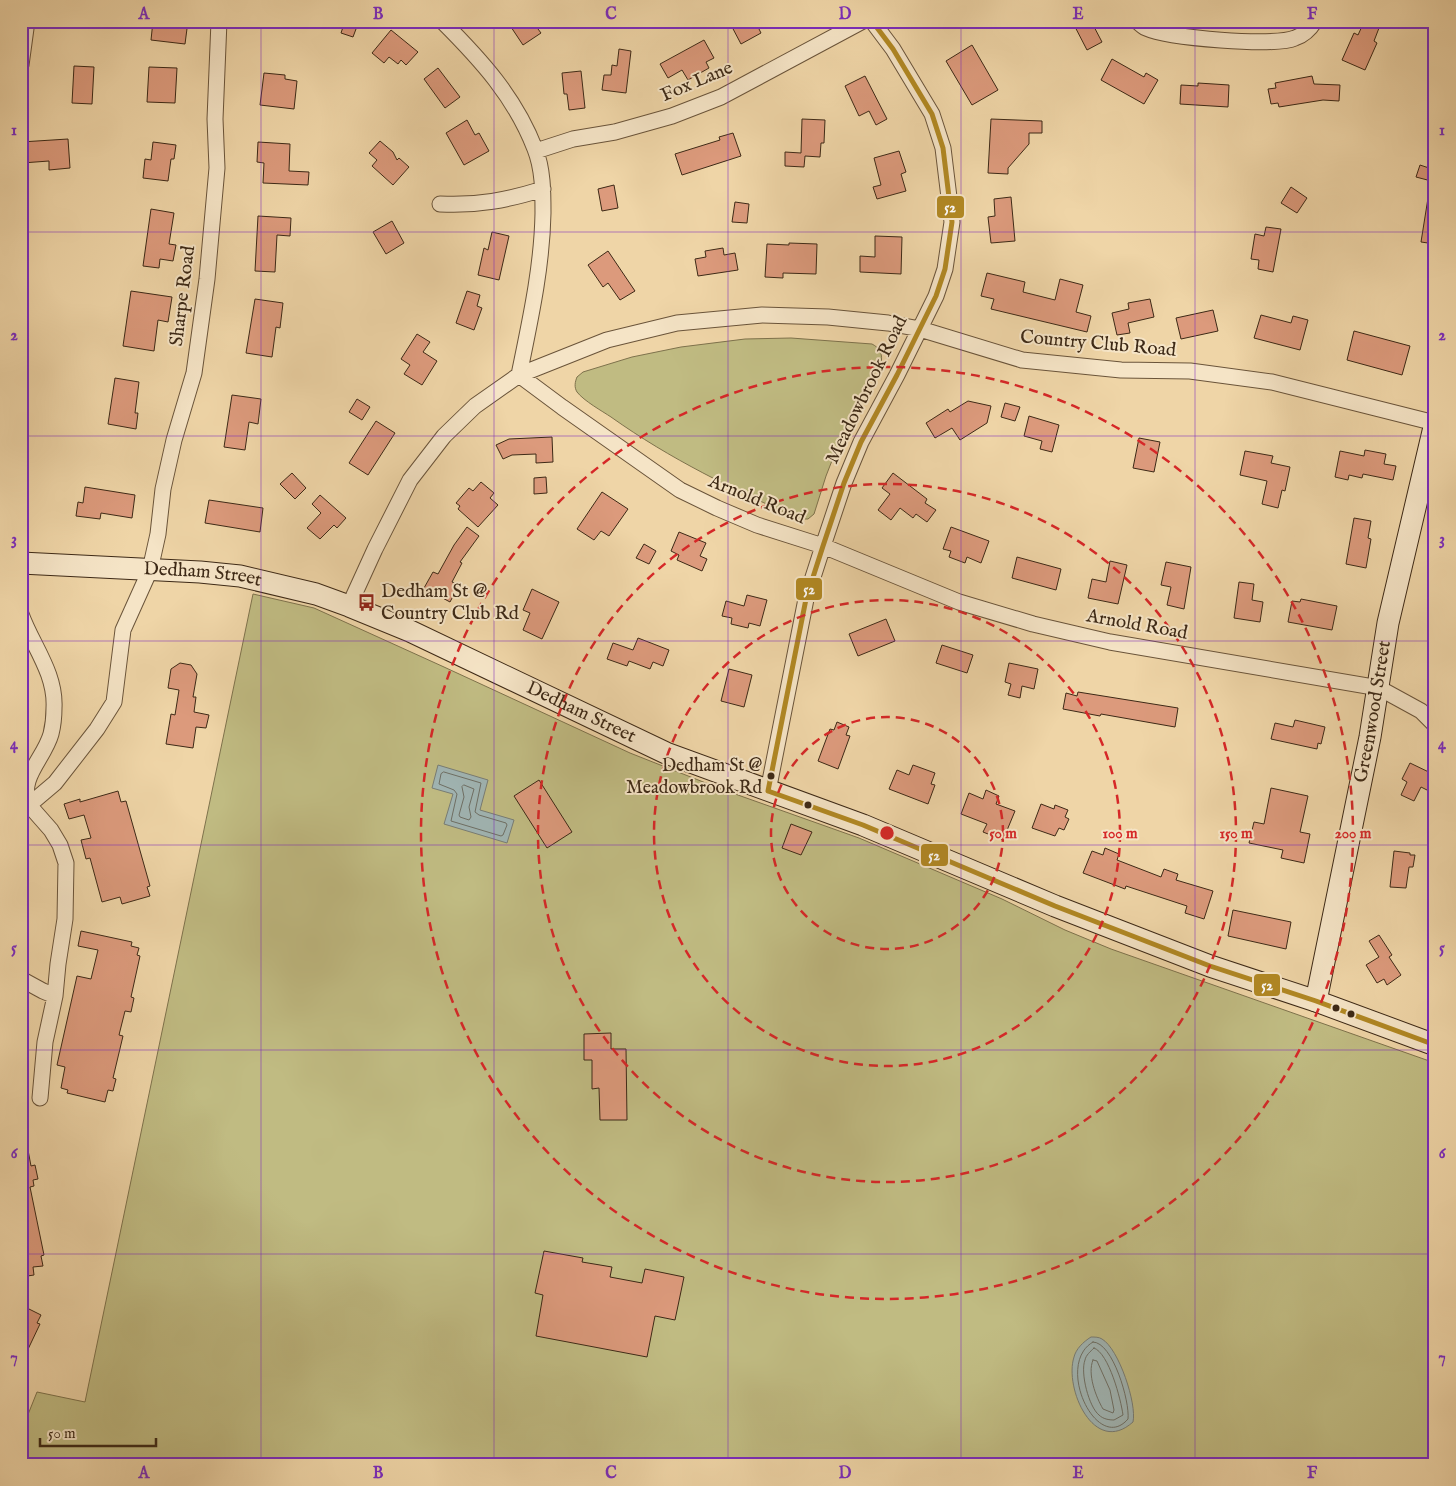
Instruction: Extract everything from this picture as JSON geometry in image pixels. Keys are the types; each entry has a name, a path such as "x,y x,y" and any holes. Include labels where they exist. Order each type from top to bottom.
{"main road":[{"name":"Greenwood Street","path":"1316,1001 1379,688 1388,623 1435,423"},
{"name":"Dedham Street","path":"21,563 200,572 240,576 316,594 410,631 666,753 863,825 1055,906 1210,966 1316,1001 1435,1045"}],"street":[{"path":"21,65 27,21"},
{"name":"Sharpe Road","path":"25,808 55,783 97,729 114,702 123,630 150,570 158,534 163,489 174,440 194,373 207,279 217,168 216,119 219,21"},
{"path":"442,21 475,54 501,85 521,117 536,151 543,189 542,237 536,290 519,375"},
{"name":"Fox Lane","path":"536,151 572,139 615,132 653,121 721,97 863,21"},
{"name":"Meadowbrook Road","path":"768,790 806,599 822,546 844,483 861,442 936,296 945,269 952,222 943,148 932,114 893,50 872,21"},
{"path":"1137,21 1146,28 1169,34 1196,38 1276,42 1295,38 1309,30 1315,21"},
{"path":"440,204 464,206 510,199 543,189"},
{"name":"Country Club Road","path":"349,606 410,480 444,436 475,406 519,375 607,340 677,323 762,315 828,317 920,328 1022,360 1121,370 1190,371 1272,382 1435,423"},
{"name":"Arnold Road","path":"519,375 680,490 757,525 822,546 959,602 1033,624 1110,642 1379,688 1421,711 1435,725"},
{"path":"21,614 51,680 54,706 51,735 28,779 25,808 51,830 60,845 66,863 65,919 55,996 45,1042 40,1098"},
{"path":"21,980 55,996"}],"shaded area":[{"path":"791,338 872,344 879,350 882,357 881,363 857,403 842,435 814,514 808,519 800,519 775,508 679,460 593,406 575,388 577,377 583,372 632,357 681,347 745,339"},
{"path":"253,594 314,608 630,753 721,789 859,838 1002,899 1065,930 1111,949 1435,1063 1435,1465 21,1465 21,1432 37,1392 85,1402"}],"water":[{"path":"438,765 488,780 480,810 514,820 507,843 444,824 453,794 432,788"},
{"path":"1091,1337 1101,1338 1115,1354 1129,1390 1134,1414 1133,1422 1119,1431 1106,1431 1095,1425 1085,1414 1078,1400 1072,1370 1074,1357 1080,1346"}],"building":[{"path":"153,21 188,21 185,44 151,40"},
{"path":"345,21 359,21 353,37 341,33"},
{"path":"507,21 532,21 541,33 523,45"},
{"path":"738,21 755,21 761,33 741,44 731,25"},
{"path":"1072,21 1091,21 1102,42 1087,50"},
{"path":"1364,22 1379,28 1374,41 1377,43 1365,70 1342,60 1354,33 1358,35"},
{"path":"391,30 418,52 406,65 401,60 398,64 389,57 384,63 372,53"},
{"path":"704,40 714,58 706,62 709,68 688,80 682,70 668,78 660,64"},
{"path":"972,45 998,90 972,105 946,61"},
{"path":"619,49 631,51 626,93 602,90 604,75 611,75 612,65 617,66"},
{"path":"1112,59 1144,77 1146,73 1158,80 1144,104 1101,80"},
{"path":"74,66 94,67 92,104 72,103"},
{"path":"149,67 177,68 175,103 147,102"},
{"path":"438,68 460,97 445,108 424,79"},
{"path":"581,71 585,108 569,110 567,94 564,94 562,73"},
{"path":"264,73 285,75 285,79 297,81 294,109 260,105"},
{"path":"865,76 887,119 876,125 869,111 859,116 845,86"},
{"path":"1312,76 1314,84 1340,85 1339,101 1323,100 1279,107 1278,103 1271,104 1268,89 1276,88 1275,83"},
{"path":"1198,83 1229,85 1228,107 1180,104 1181,85 1198,86"},
{"path":"802,119 825,120 824,143 821,143 820,157 805,156 804,167 785,166 785,152 801,153"},
{"path":"991,119 1042,121 1042,133 1029,133 1029,144 1008,168 1008,174 988,173"},
{"path":"467,120 475,135 479,133 489,151 464,165 446,133"},
{"path":"733,133 741,156 682,175 675,154 720,140 719,137"},
{"path":"68,139 70,168 49,170 49,161 22,163 21,142"},
{"path":"380,141 393,152 397,160 399,158 409,167 393,185 372,166 377,160 369,153"},
{"path":"153,142 176,145 174,159 171,159 168,181 143,178 145,159 151,160"},
{"path":"258,142 290,144 289,171 309,172 308,185 263,183 264,163 257,162"},
{"path":"899,151 906,172 901,174 906,191 877,199 873,187 881,185 874,158"},
{"path":"1420,165 1435,170 1435,182 1416,177"},
{"path":"614,185 618,208 602,211 598,189"},
{"path":"1291,187 1307,198 1297,213 1281,203"},
{"path":"1011,197 1015,241 991,243 988,217 995,216 994,199"},
{"path":"1428,198 1435,199 1435,244 1421,242"},
{"path":"735,202 749,204 747,223 732,222"},
{"path":"151,209 174,213 169,244 176,245 173,261 160,259 159,268 143,266"},
{"path":"258,216 291,218 290,236 277,235 275,272 255,271"},
{"path":"392,221 404,243 386,254 373,232"},
{"path":"1266,227 1281,229 1273,272 1258,269 1259,260 1251,259 1255,234 1264,236"},
{"path":"492,232 509,236 499,280 478,275 484,248 488,250"},
{"path":"875,236 902,237 901,274 860,272 860,256 875,257"},
{"path":"789,243 817,244 816,274 783,273 783,278 765,277 767,244 789,245"},
{"path":"723,248 724,255 735,253 738,270 698,276 695,259 706,257 705,251"},
{"path":"608,251 635,291 620,300 608,283 603,287 588,265"},
{"path":"987,273 1025,282 1023,292 1055,300 1060,279 1083,285 1076,312 1091,316 1087,332 991,309 994,299 981,296"},
{"path":"131,291 172,297 168,322 158,320 154,351 123,346"},
{"path":"467,291 480,295 477,306 482,308 474,330 456,323"},
{"path":"255,299 283,303 280,328 276,327 272,357 246,353"},
{"path":"1150,299 1154,317 1128,323 1130,333 1117,335 1112,313 1129,309 1128,303"},
{"path":"1213,310 1218,331 1181,339 1176,318"},
{"path":"1261,315 1291,323 1293,316 1308,320 1300,350 1254,338"},
{"path":"1354,331 1410,346 1402,375 1347,360"},
{"path":"417,334 430,342 423,352 437,361 422,385 404,374 410,365 401,359"},
{"path":"115,378 139,382 135,413 138,413 136,429 108,424"},
{"path":"232,395 261,399 258,424 249,422 245,450 224,447"},
{"path":"357,399 370,407 362,420 349,412"},
{"path":"968,401 991,406 987,423 960,440 952,428 935,438 926,423 948,409 950,412"},
{"path":"1005,403 1020,407 1015,421 1001,417"},
{"path":"1029,416 1059,425 1052,452 1040,449 1042,441 1024,436"},
{"path":"376,421 395,433 368,475 349,463"},
{"path":"552,437 553,462 536,463 536,454 512,455 503,459 496,445 509,439"},
{"path":"1139,438 1160,442 1154,472 1133,468"},
{"path":"1365,450 1386,454 1384,464 1396,466 1393,480 1363,474 1362,478 1349,475 1348,480 1335,477 1340,451 1364,456"},
{"path":"1245,451 1273,456 1271,463 1290,467 1285,491 1282,490 1278,508 1262,504 1267,481 1240,475"},
{"path":"292,473 306,488 295,499 280,484"},
{"path":"893,473 927,499 925,503 936,510 927,522 916,514 913,518 900,508 891,520 878,510 890,494 882,488"},
{"path":"546,477 547,493 534,494 534,478"},
{"path":"481,482 494,493 490,498 498,505 478,527 458,509 460,506 456,503 469,488 473,491"},
{"path":"85,487 135,495 132,518 101,513 100,519 76,516 78,502 83,503"},
{"path":"602,492 628,509 609,536 601,531 594,540 577,529"},
{"path":"320,495 346,518 337,528 334,525 320,539 307,528 321,513 312,504"},
{"path":"209,500 263,508 260,532 205,523"},
{"path":"1354,518 1371,521 1368,538 1371,539 1366,568 1346,564"},
{"path":"467,527 479,536 460,562 462,563 452,582 459,585 450,602 424,588 433,572 438,574 454,545"},
{"path":"951,527 989,541 981,563 967,557 965,563 949,557 951,551 943,549"},
{"path":"679,532 706,543 700,556 707,559 702,571 677,560 679,555 671,551"},
{"path":"644,544 656,551 649,564 636,558"},
{"path":"1017,557 1061,569 1056,590 1012,578"},
{"path":"1110,561 1127,565 1118,604 1088,598 1092,579 1106,582"},
{"path":"1166,562 1191,567 1184,609 1167,605 1171,587 1161,585"},
{"path":"1239,582 1254,584 1252,600 1263,602 1260,622 1234,618"},
{"path":"532,589 559,602 542,639 523,630 530,613 523,610"},
{"path":"747,595 767,600 760,626 749,623 748,628 731,624 732,618 722,616 726,601 744,606"},
{"path":"1301,599 1337,606 1332,630 1288,622 1292,601 1300,602"},
{"path":"886,619 895,641 858,656 849,634"},
{"path":"638,638 669,650 663,666 653,662 650,669 629,661 627,666 607,659 613,643 633,650"},
{"path":"942,645 973,655 967,673 936,663"},
{"path":"180,663 191,665 197,674 193,697 196,697 194,712 209,715 206,728 196,727 193,748 166,744 171,714 175,715 179,690 168,688 171,669"},
{"path":"1009,663 1038,669 1034,689 1022,686 1020,698 1008,695 1011,684 1005,682"},
{"path":"729,669 752,675 744,707 721,701"},
{"path":"1078,692 1178,708 1175,727 1063,709 1066,693 1077,696"},
{"path":"1295,720 1325,727 1321,744 1318,743 1317,749 1271,739 1275,723 1293,727"},
{"path":"837,722 849,727 846,735 850,736 838,769 818,761 830,729 834,730"},
{"path":"1410,763 1435,775 1435,794 1421,787 1414,801 1401,795 1407,782 1402,779"},
{"path":"913,765 935,773 931,784 935,785 928,804 889,789 897,770 909,775"},
{"path":"539,780 572,832 547,848 514,796"},
{"path":"1271,788 1308,796 1300,832 1310,834 1304,863 1281,858 1283,850 1249,843 1254,822 1264,824"},
{"path":"986,790 999,796 996,804 1015,811 1003,840 983,832 987,824 961,814 969,793 983,799"},
{"path":"118,791 121,802 126,801 150,886 147,887 150,896 122,904 120,897 102,902 90,858 86,859 81,840 91,838 84,815 69,819 64,804 80,799 80,802"},
{"path":"1041,804 1054,809 1055,805 1068,810 1065,817 1069,819 1064,830 1059,828 1055,836 1032,828"},
{"path":"791,824 812,832 801,855 782,848"},
{"path":"1105,848 1119,854 1117,860 1161,877 1164,869 1178,874 1176,880 1213,891 1204,919 1185,913 1187,906 1126,886 1125,889 1083,873 1092,851 1103,855"},
{"path":"1394,851 1415,855 1413,867 1409,867 1406,888 1390,887"},
{"path":"1233,910 1291,922 1286,949 1228,936"},
{"path":"81,931 132,942 131,946 139,948 137,955 140,956 131,997 134,998 131,1012 125,1011 119,1035 123,1036 113,1078 116,1079 113,1091 108,1090 105,1102 67,1093 68,1090 61,1088 65,1067 57,1065 77,976 91,979 98,950 78,946"},
{"path":"1379,935 1392,955 1389,957 1401,975 1387,985 1384,979 1377,983 1366,965 1379,957 1369,941"},
{"path":"611,1033 611,1049 626,1049 627,1120 600,1120 599,1088 592,1089 592,1060 584,1060 584,1034"},
{"path":"21,1150 28,1150 31,1166 35,1165 38,1179 33,1180 34,1186 30,1187 44,1255 41,1256 43,1266 33,1267 34,1275 21,1277"},
{"path":"544,1251 583,1258 582,1262 612,1267 610,1277 642,1283 645,1269 684,1277 675,1320 655,1316 647,1357 536,1336 543,1295 535,1293"},
{"path":"21,1305 41,1315 37,1323 40,1324 21,1364"}],"transit line":[{"name":"52","path":"768,791 806,599 823,546 844,483 861,442 936,296 945,269 952,222 943,148 932,114 893,49 872,21"},
{"name":"52","path":"768,791 863,825 1055,906 1210,966 1316,1001 1435,1045"}],"place":[{"name":"Dedham St @ Country Club Rd","path":"367,603"},
{"name":"Dedham St @ Meadowbrook Rd","path":"771,776"}]}
